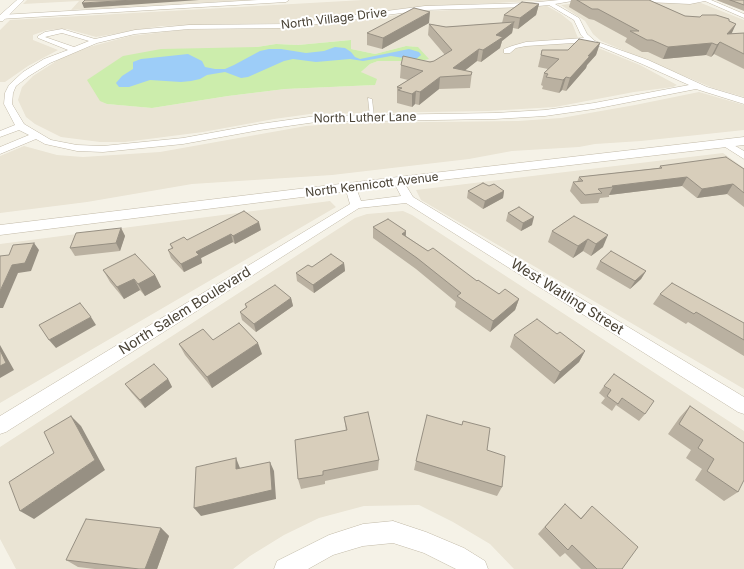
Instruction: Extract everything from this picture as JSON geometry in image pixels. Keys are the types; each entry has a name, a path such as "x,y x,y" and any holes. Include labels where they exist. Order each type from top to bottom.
{"street":[{"path":"1,18 21,0"},
{"path":"1,18 286,0"},
{"name":"North Village Drive","path":"13,85 36,67 73,49 95,41 135,32 168,28 286,26 419,9 550,3 572,0"},
{"path":"647,0 705,0 744,16"},
{"path":"550,3 576,19 584,35 602,46 645,62 697,86 744,101"},
{"name":"North Village Drive","path":"73,49 40,37 47,32 62,31 95,41"},
{"path":"507,51 514,47 526,44 591,40"},
{"path":"0,86 13,85"},
{"name":"North Luther Lane","path":"13,85 9,93 8,104 20,126 48,142 77,148 126,148 198,139 296,121 328,118 495,116 546,113 594,106 697,86"},
{"path":"0,134 20,126"},
{"path":"0,151 36,136"},
{"name":"North Kennicott Avenue","path":"0,230 398,181 744,141"},
{"path":"725,143 744,156"},
{"name":"West Watling Street","path":"398,181 408,199 744,406"},
{"path":"350,187 356,205 408,199"},
{"name":"North Salem Boulevard","path":"0,426 356,205"},
{"path":"285,569 329,546 363,535 393,532 438,548 456,556 477,569"}],"lane":[{"path":"370,99 372,117"}],"shaded area":[{"path":"27,0 249,0 71,10 79,1 23,4"},
{"path":"363,0 553,0 416,7 280,23 161,26 96,37 67,29 47,30 33,35 33,40 58,50 28,66 5,82 0,82 0,30 10,20"},
{"path":"585,2 701,3 744,20 744,97 713,88 601,41 593,34 585,21 561,5"},
{"path":"547,6 561,14 572,23 578,38 586,43 640,65 677,85 673,87 634,92 555,107 488,111 310,114 203,132 125,142 100,142 61,137 35,124 26,117 18,100 22,87 33,76 61,58 89,47 130,36 182,30 291,28 430,11","holes":["350,40 351,49 375,54 406,46 417,47 428,59 421,61 378,61 370,64 361,72 375,85 285,89 152,108 107,104 100,100 257,47 276,44 298,45"]},
{"path":"699,92 744,105 744,130 641,141 595,144 579,147 512,151 469,159 332,175 192,184 87,202 0,213 0,156 24,146 57,155 83,157 160,152 306,126 346,123 518,121 561,118"},
{"path":"723,153 744,168 744,389 421,200 416,190"},
{"path":"330,201 336,207 0,403 0,244"},
{"path":"403,211 412,215 744,431 744,569 514,569 490,544 453,522 419,505 364,506 319,518 284,535 250,556 233,569 16,569 0,539 0,447 355,218 367,214"}],"green space":[{"path":"351,40 351,49 375,54 406,46 418,47 429,59 421,61 378,61 370,64 361,72 377,79 375,85 285,89 152,108 107,104 100,101 87,80 123,56 161,49 257,47 276,44 298,45"}],"water":[{"path":"335,47 345,48 355,57 360,59 409,49 419,52 421,55 416,59 391,56 363,61 350,59 316,62 293,59 284,61 248,77 241,78 225,72 207,75 200,79 191,81 181,82 150,80 129,87 119,87 116,83 122,76 133,69 133,62 141,59 188,54 202,61 205,67 225,69 260,51 269,49 281,49 306,53 324,51"}],"building":[{"path":"85,0 134,0 82,3"},
{"path":"577,0 649,0 685,16 700,17 702,15 716,15 729,19 729,21 736,24 727,34 744,33 744,54 720,42 717,45 712,43 668,47 652,40 647,40 630,31 639,31 598,9 592,9"},
{"path":"730,0 744,0 744,5"},
{"path":"522,2 539,4 520,18 504,15"},
{"path":"414,8 430,12 383,38 367,33"},
{"path":"514,22 496,35 503,37 483,50 479,49 453,68 472,72 471,75 440,77 420,92 416,91 412,94 398,90 402,88 397,87 423,71 401,65 403,56 430,62 452,50 429,24 446,27"},
{"path":"579,39 600,43 570,78 566,77 563,80 546,77 548,74 544,73 559,59 541,55 542,50 568,50"},
{"path":"726,157 744,169 744,193 733,184 702,189 687,177 612,186 613,187 598,189 602,193 585,195 573,182 583,181 579,177 662,168 660,166"},
{"path":"483,183 489,186 494,184 504,191 485,201 468,191"},
{"path":"519,207 534,217 523,223 508,213"},
{"path":"244,211 259,222 233,236 231,234 196,252 199,255 181,264 168,250 173,248 170,244 184,237 187,240"},
{"path":"574,216 608,235 596,244 588,239 578,246 552,231"},
{"path":"388,219 406,231 402,234 428,251 433,248 477,281 478,280 499,294 505,289 519,299 493,321 457,296 461,293 417,258 373,227"},
{"path":"121,228 116,243 70,248 76,233"},
{"path":"34,243 25,263 12,265 0,291 0,256 9,255 13,245"},
{"path":"611,251 646,271 635,281 600,261"},
{"path":"135,254 155,275 138,284 134,279 117,287 103,270"},
{"path":"331,254 344,263 313,285 296,273 308,265 312,267"},
{"path":"672,283 744,323 744,340 696,312 694,314 660,294"},
{"path":"275,285 291,298 254,324 240,312 247,307 245,304"},
{"path":"80,303 91,317 49,340 39,325"},
{"path":"537,319 557,334 560,332 585,351 560,372 514,335"},
{"path":"239,323 258,343 207,377 179,344 203,329 213,340"},
{"path":"0,350 6,363 0,366"},
{"path":"154,364 168,379 140,400 125,384"},
{"path":"614,374 654,401 645,414 622,398 618,404 607,396 611,390 604,386"},
{"path":"690,406 744,443 744,480 738,492 707,471 714,459 698,448 703,440 679,424"},
{"path":"368,412 379,460 323,471 323,475 298,479 295,440 347,430 344,417"},
{"path":"427,415 462,425 463,421 490,428 487,450 505,456 502,487 416,461"},
{"path":"71,416 95,460 20,511 9,482 54,453 44,432"},
{"path":"236,458 236,469 270,462 272,490 194,508 196,467"},
{"path":"565,504 581,519 592,506 638,547 622,569 597,569 572,545 568,550 545,527"},
{"path":"86,519 161,528 145,569 66,560"}]}
